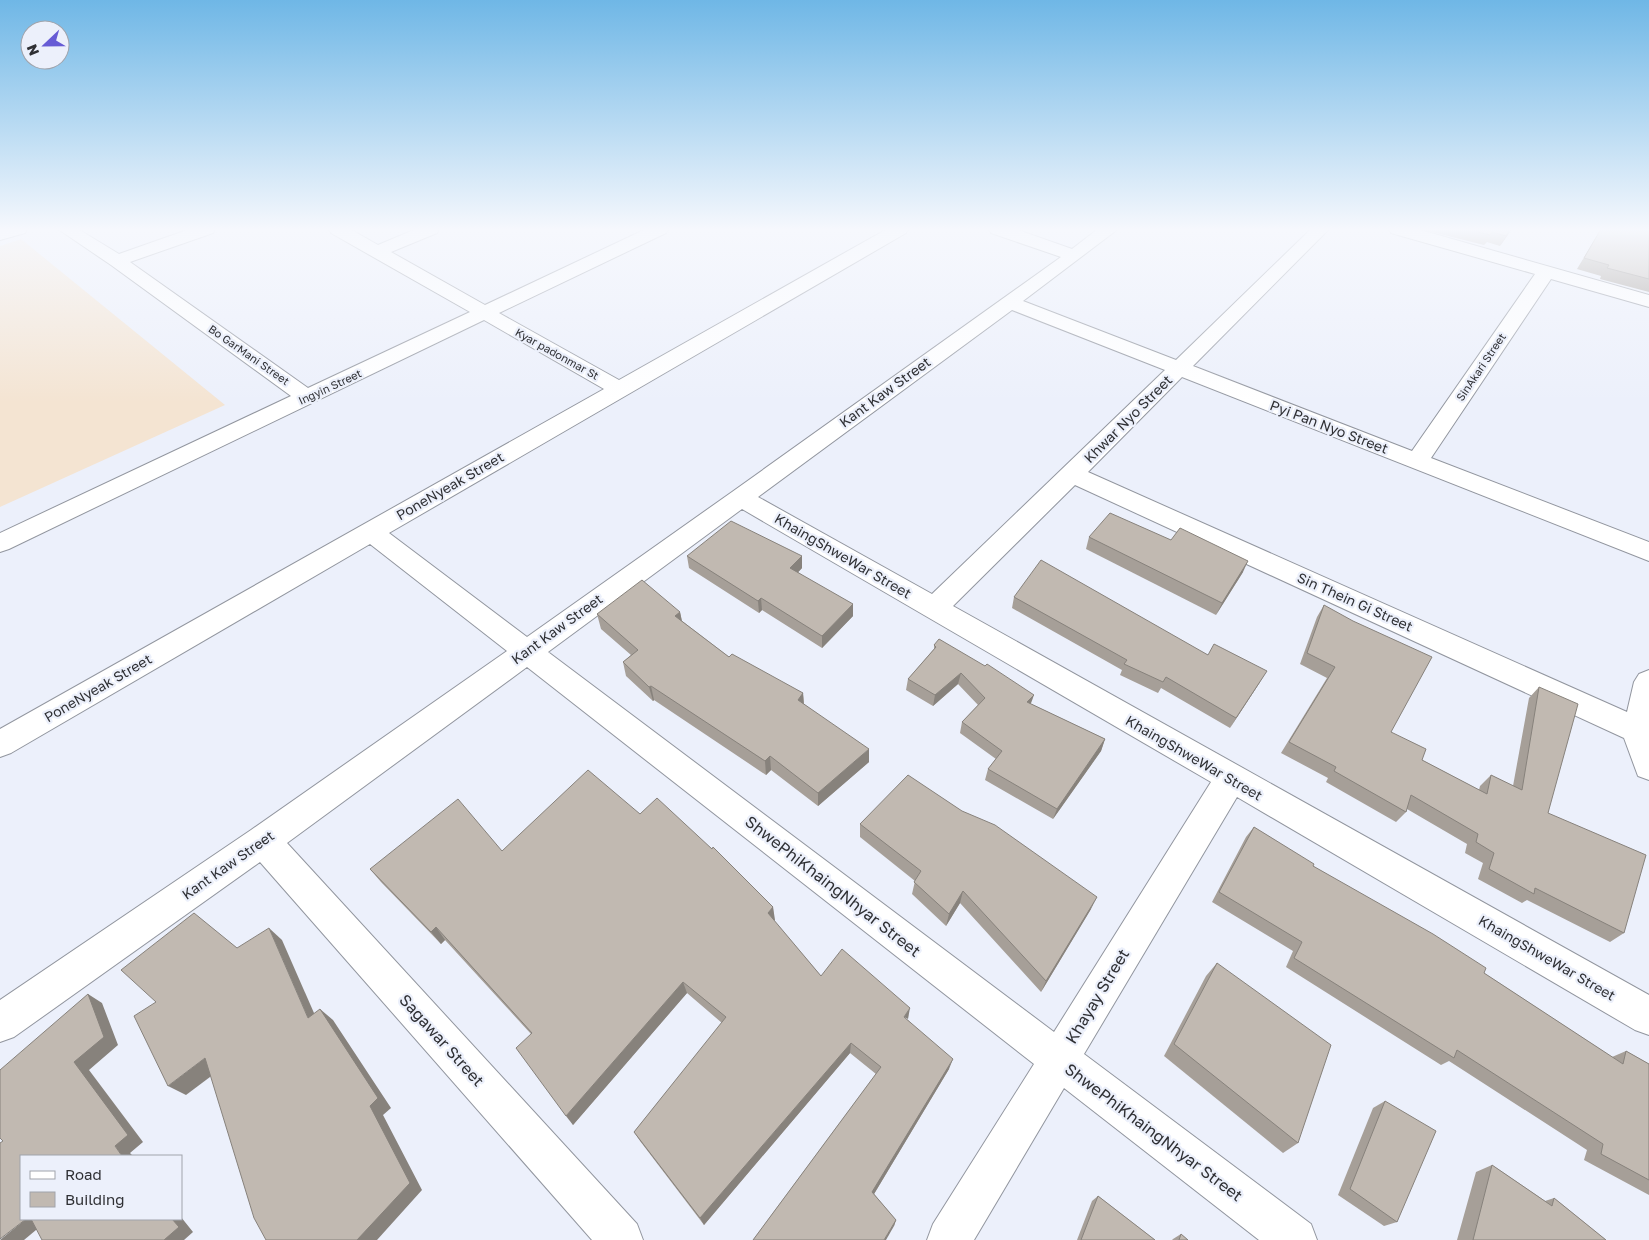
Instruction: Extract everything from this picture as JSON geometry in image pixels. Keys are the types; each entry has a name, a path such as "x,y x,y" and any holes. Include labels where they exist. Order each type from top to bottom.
{"street":[{"name":"Bo GarMani Street","path":"152,287 308,397"},
{"name":"Kyar padonmar St","path":"438,287 620,389"},
{"name":"Ingyin Street","path":"0,543 539,287"},
{"name":"PoneNyeak Street","path":"0,744 799,287"},
{"name":"Kant Kaw Street","path":"0,1023 263,841 526,650 741,498 1030,287"},
{"name":"Khwar Nyo Street","path":"934,609 1262,287"},
{"name":"SinAkari Street","path":"1417,462 1536,287"},
{"path":"1599,287 1649,301"},
{"name":"Pyi Pan Nyo Street","path":"1009,302 1649,552"},
{"name":"Sin Thein Gi Street","path":"1072,474 1637,730"},
{"name":"KhaingShweWar Street","path":"741,498 1649,1016"},
{"name":"ShwePhiKhaingNhyar Street","path":"371,532 1295,1240"},
{"path":"1649,682 1637,730 1649,767"},
{"name":"Khayay Street","path":"949,1240 1231,778"},
{"name":"Sagawar Street","path":"263,841 621,1240"}],"shaded area":[{"path":"0,287 80,287 225,405 0,507"}],"building":[{"path":"1110,513 1171,540 1180,528 1248,561 1222,603 1089,537"},
{"path":"731,521 802,556 790,568 853,604 822,636 761,598 758,601 687,556"},
{"path":"1041,560 1208,655 1214,644 1267,671 1236,718 1166,677 1163,682 1124,664 1127,660 1014,597"},
{"path":"642,580 680,612 675,616 729,657 732,654 803,693 798,700 869,749 818,793 770,756 765,761 651,686 649,687 623,662 638,650 597,614"},
{"path":"1324,605 1353,621 1432,657 1391,732 1426,749 1422,760 1487,794 1491,775 1522,790 1539,687 1578,704 1548,813 1646,855 1624,933 1535,888 1534,894 1489,869 1494,853 1476,842 1478,834 1411,795 1406,812 1334,771 1336,767 1289,742 1335,667 1307,653"},
{"path":"939,639 985,666 987,664 1034,695 1027,702 1105,739 1057,809 988,769 1002,751 962,722 985,698 961,673 935,695 908,679 936,647 934,645"},
{"path":"588,770 640,814 657,798 712,849 713,847 773,907 768,913 821,976 842,949 910,1008 904,1017 953,1059 872,1192 896,1220 884,1240 753,1240 881,1067 851,1043 700,1218 634,1132 726,1017 683,982 566,1116 516,1048 532,1033 436,927 431,932 370,869 458,799 502,851"},
{"path":"908,775 962,811 995,825 1097,897 1046,981 963,891 949,914 914,882 921,871 860,824"},
{"path":"1254,827 1314,864 1313,866 1433,934 1486,968 1484,973 1623,1064 1626,1051 1649,1064 1649,1180 1601,1154 1603,1144 1457,1050 1454,1058 1294,958 1302,942 1219,892"},
{"path":"194,913 237,948 269,928 308,1018 320,1009 378,1098 370,1106 410,1183 357,1240 266,1240 254,1218 205,1058 168,1086 134,1016 156,1002 121,970"},
{"path":"1217,963 1331,1045 1298,1143 1174,1044"},
{"path":"88,994 104,1037 74,1062 128,1135 115,1146 121,1155 20,1155 20,1220 25,1220 0,1239 0,1143 3,1141 0,1138 0,1070"},
{"path":"1385,1101 1436,1131 1397,1222 1350,1189"},
{"path":"1492,1165 1552,1206 1554,1198 1606,1240 1473,1240"},
{"path":"1098,1196 1155,1240 1081,1240"},
{"path":"32,1220 173,1220 179,1227 164,1240 42,1240"},
{"path":"1181,1234 1188,1240 1179,1240"}]}
